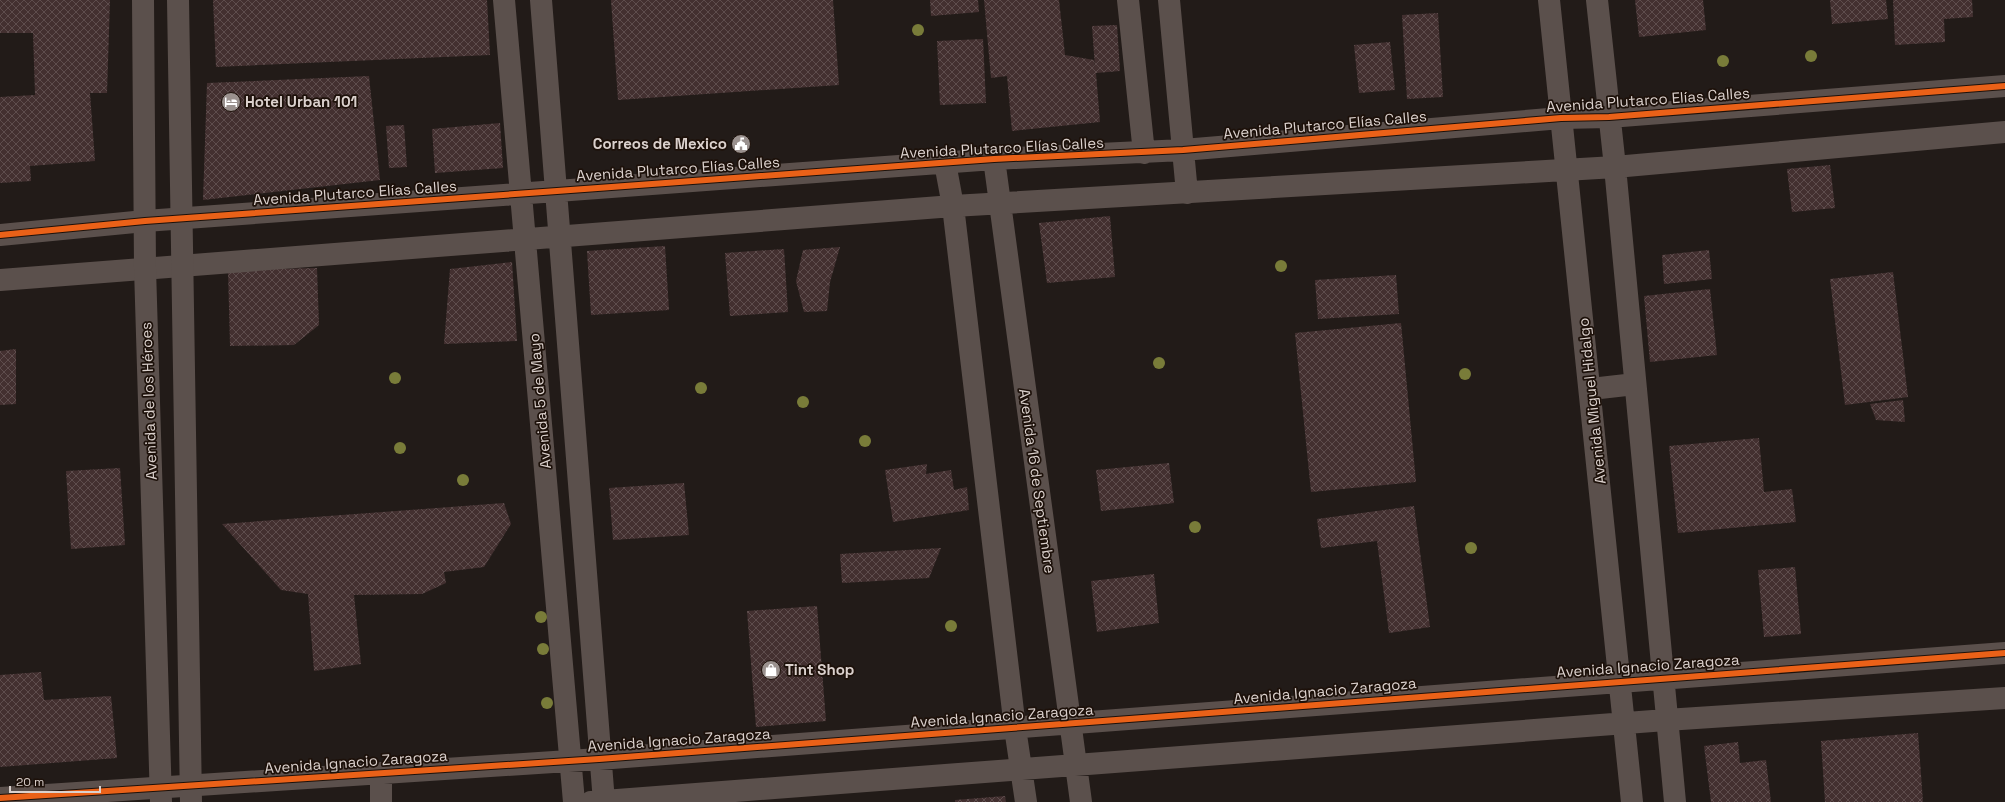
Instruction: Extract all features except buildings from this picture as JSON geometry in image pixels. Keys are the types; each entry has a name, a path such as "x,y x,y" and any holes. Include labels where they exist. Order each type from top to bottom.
{"street":[{"name":"Avenida de los Héroes","path":"143,0 145,268 161,795"},
{"path":"178,0 191,794"},
{"name":"Avenida 5 de Mayo","path":"504,0 574,802"},
{"name":"Avenida 5 de Mayo","path":"541,0 557,190 599,759 604,802"},
{"path":"1128,0 1144,153"},
{"path":"1169,0 1187,193"},
{"name":"Avenida Miguel Hidalgo","path":"1549,0 1591,389 1632,802"},
{"path":"1597,0 1675,802"},
{"name":"Avenida Plutarco Elías Calles","path":"0,235 145,221 181,220 557,190 994,159 1144,153 1561,118 1609,117 2005,86"},
{"path":"0,280 953,206 1614,166 2005,132"},
{"name":"Avenida 16 de Septiembre","path":"994,159 1081,802"},
{"path":"945,163 953,206 1015,728 1026,802"},
{"path":"1591,389 1635,384"},
{"name":"Avenida Ignacio Zaragoza","path":"0,798 191,794 380,773 599,759 2005,653"},
{"path":"591,802 1666,720 2005,698"},
{"path":"380,773 381,802"}],"cycle path":[{"path":"0,235 145,221 994,159 1183,150 1561,118 1609,117 2005,86"},
{"path":"0,798 599,759 2005,653"}],"place":[{"name":"Hotel Urban 101","path":"231,102"},
{"name":"Correos de Mexico","path":"741,144"},
{"name":"Tint Shop","path":"771,670"}]}
